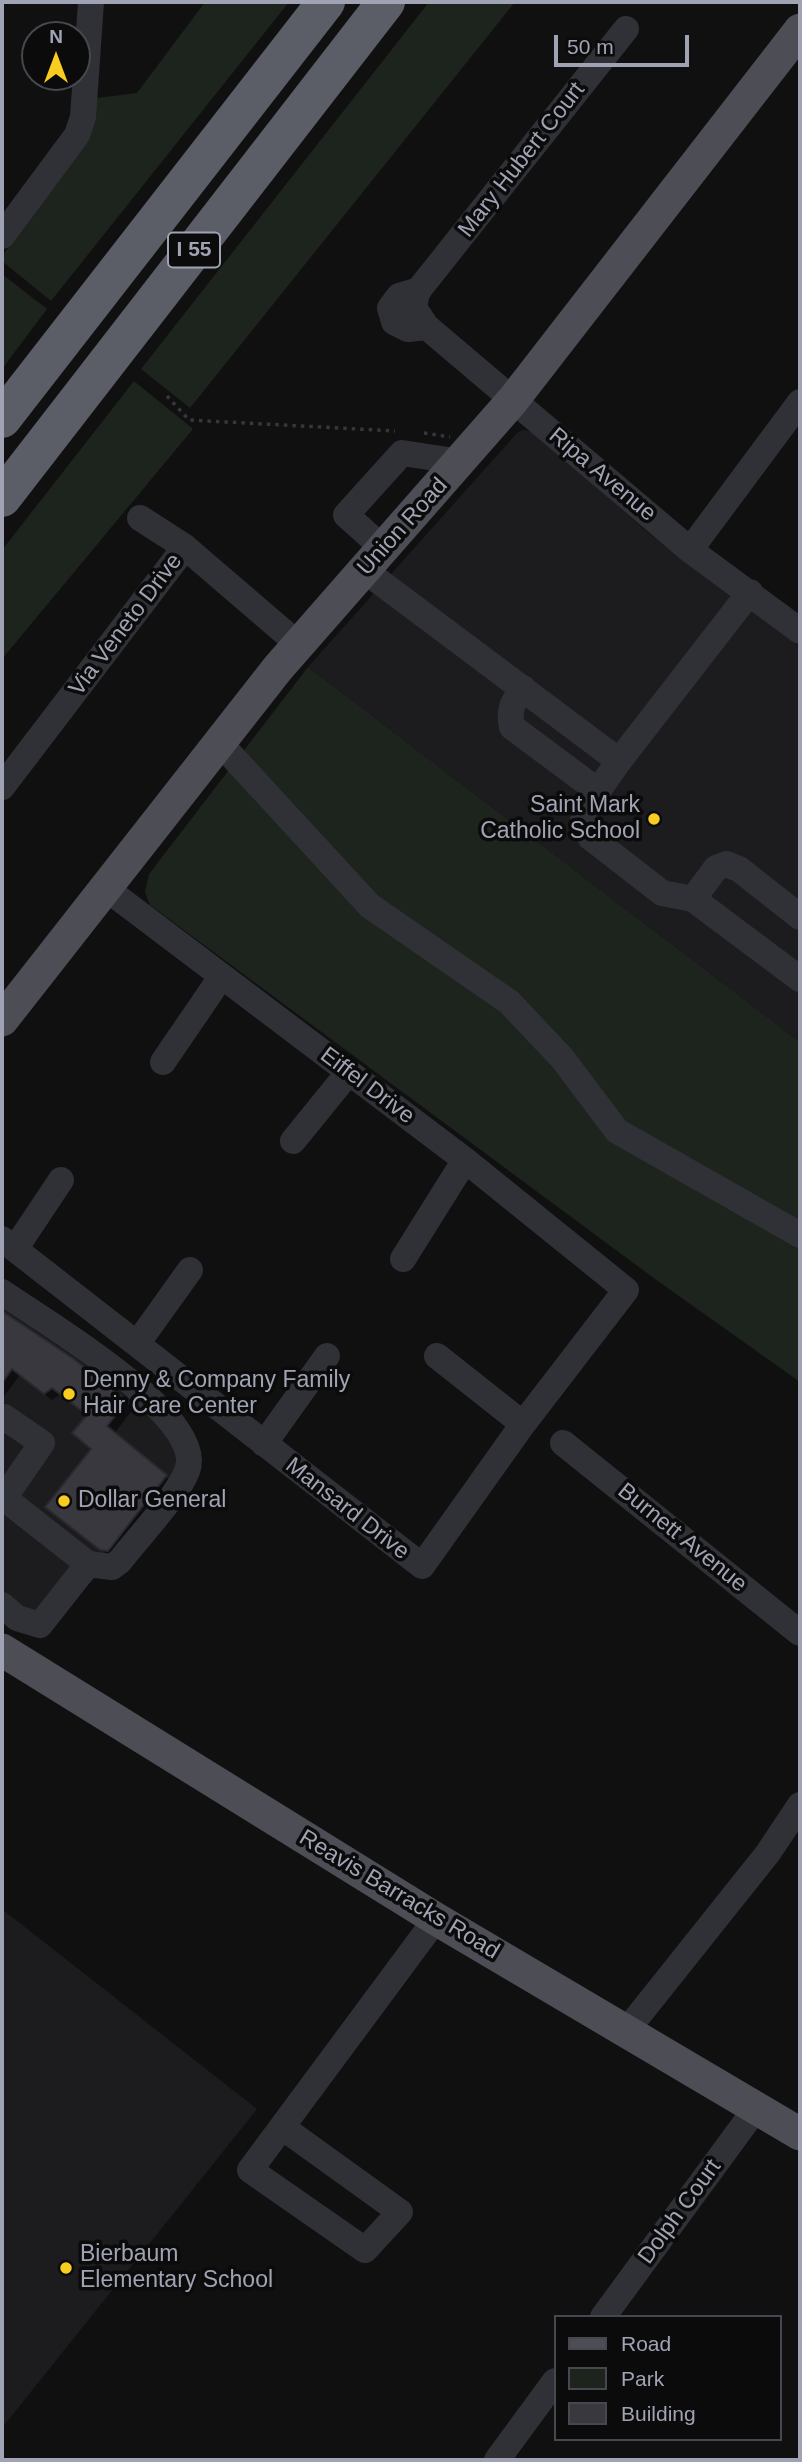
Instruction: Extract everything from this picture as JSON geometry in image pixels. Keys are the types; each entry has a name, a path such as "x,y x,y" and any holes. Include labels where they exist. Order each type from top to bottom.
{"highway":[{"name":"I 55","path":"2,419 326,2"},
{"name":"I 55","path":"2,498 386,2"}],"main road":[{"name":"Union Road","path":"2,1020 218,741 374,559 456,450 513,400 800,30"},
{"name":"Reavis Barracks Road","path":"2,1650 436,1919 800,2134"}],"street":[{"path":"2,236 77,135 83,117 90,2"},
{"name":"Mary Hubert Court","path":"420,308 626,29"},
{"name":"Ripa Avenue","path":"420,308 513,400 690,550 800,631"},
{"path":"690,550 800,402"},
{"path":"456,450 402,453 346,515 374,559 523,688 619,761"},
{"path":"140,518 185,547"},
{"name":"Via Veneto Drive","path":"2,787 185,547 299,644"},
{"path":"750,592 619,761 586,808 583,821 590,837 662,893 693,899 800,979"},
{"path":"523,688 511,704 509,714 512,727 598,791"},
{"path":"218,741 370,906 509,1002 562,1058 617,1131 800,1235"},
{"path":"693,899 716,868 726,864 739,869 800,917"},
{"name":"Eiffel Drive","path":"104,887 465,1160 626,1290"},
{"path":"163,1062 221,977"},
{"path":"293,1141 349,1072"},
{"path":"403,1259 465,1160"},
{"path":"8,1244 61,1180"},
{"name":"Mansard Drive","path":"8,1244 422,1566 523,1424 626,1290"},
{"path":"136,1344 190,1270"},
{"path":"2,1292 155,1401 181,1433 190,1455 188,1470 120,1561 112,1567 88,1564 3,1499 42,1443 5,1417 2,1420"},
{"path":"264,1444 327,1356"},
{"path":"437,1356 523,1424"},
{"name":"Burnett Avenue","path":"563,1443 800,1633"},
{"path":"2,1605 17,1618 40,1625 88,1564"},
{"path":"627,2030 768,1853 800,1805"},
{"path":"282,2127 400,2212 365,2250 250,2170 436,1919"},
{"name":"Dolph Court","path":"604,2315 757,2107"},
{"path":"497,2460 554,2382"}],"path":[{"path":"167,396 189,421 408,432"},
{"path":"420,432 445,434 456,450"}],"shaded area":[{"name":"Saint Mark Catholic School","path":"518,432 533,432 646,531 800,647 800,1042 308,667"},
{"path":"2,1279 168,1405 186,1464 108,1566 32,1636 2,1615"},
{"name":"Bierbaum Elementary School","path":"2,1909 257,2109 2,2428"}],"green space":[{"path":"205,2 289,2 51,301 2,261 2,256 86,142 97,98 137,93"},
{"path":"429,2 515,2 190,408 141,369"},
{"path":"2,274 47,309 2,369"},
{"path":"134,381 193,429 2,659 2,550"},
{"path":"308,667 800,1042 800,1382 655,1279 150,905 145,892 149,874"}],"building":[{"path":"2,1311 74,1359 127,1401 107,1426 167,1475 108,1551 100,1550 45,1507 91,1449 72,1433 87,1415 52,1388 44,1394 12,1369 2,1383"}],"place":[{"name":"Saint Mark Catholic School","path":"654,819"},
{"name":"Denny & Company Family Hair Care Center","path":"69,1394"},
{"name":"Dollar General","path":"64,1501"},
{"name":"Bierbaum Elementary School","path":"66,2268"}]}
